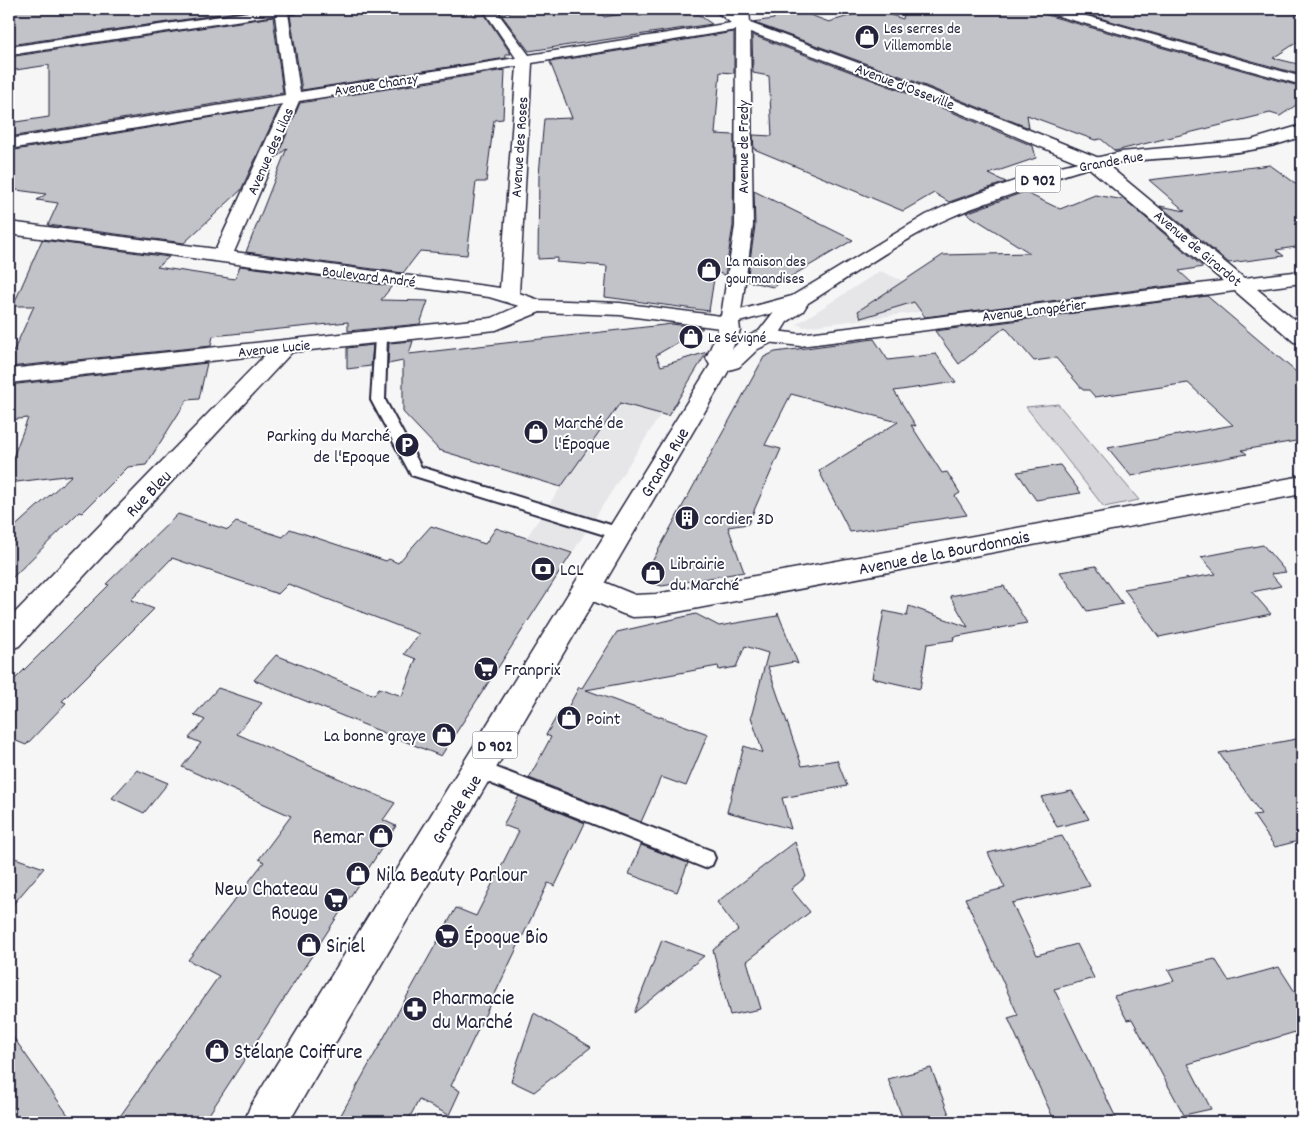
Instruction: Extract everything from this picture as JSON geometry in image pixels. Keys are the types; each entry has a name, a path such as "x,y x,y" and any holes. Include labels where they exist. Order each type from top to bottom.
{"street":[{"path":"489,9 525,60"},
{"name":"Avenue d'Osseville","path":"718,9 743,17 908,84 1093,162"},
{"path":"1050,9 1302,81"},
{"path":"1298,9 1302,10"},
{"path":"9,51 287,10"},
{"name":"Avenue des Lilas","path":"222,257 293,98 287,10"},
{"name":"Avenue Chanzy","path":"9,144 525,60 743,17"},
{"name":"Avenue de Fredy","path":"737,320 736,285 744,226 743,17"},
{"name":"Avenue des Roses","path":"509,296 525,60"},
{"name":"Grande Rue","path":"721,365 717,358 737,320 799,300 932,219 1007,189 1093,162 1251,145 1282,138 1302,130"},
{"name":"Avenue de Girardot","path":"1093,162 1302,336"},
{"name":"Boulevard André","path":"9,228 509,296 537,306 620,309 737,320"},
{"name":"Avenue Longpérier","path":"766,334 800,340 824,338 1239,283 1302,277"},
{"name":"Grande Rue","path":"265,1122 479,770 721,365 731,362 750,344 766,334 780,318 796,307 799,300"},
{"name":"Avenue Lucie","path":"9,376 496,324 537,306"},
{"path":"737,320 738,338 766,334"},
{"name":"Rue Bleu","path":"9,638 286,346"},
{"name":"Avenue de la Bourdonnais","path":"589,587 633,606 656,605 1302,485"}],"lane":[{"path":"381,337 378,400 416,471 621,534"},
{"path":"479,770 705,858"}],"shaded area":[{"path":"880,271 917,287 934,310 804,327 797,324"},
{"name":"Marché de l'Époque","path":"500,343 508,390 624,391 661,414 573,552 526,538 561,487 439,450 403,412 403,355"},
{"path":"1058,404 1139,500 1104,507 1026,407"}],"building":[{"path":"9,9 257,9 9,45"},
{"path":"300,9 468,9 473,16 485,15 511,54 506,54 506,58 302,90 290,15 297,14"},
{"path":"545,9 553,16 597,10 604,17 634,12 638,16 690,9 712,24 529,51 500,13"},
{"path":"872,9 903,19 905,9 1041,9 1043,14 1302,87 1302,101 1280,116 1270,113 1115,151 1101,139 1095,140 1027,115 1029,128 911,80 752,22 774,19 773,10 797,10 829,22"},
{"path":"1068,9 1273,9 1292,13 1302,16 1302,39 1273,58 1302,65 1302,75"},
{"path":"273,17 283,93 9,137 9,123 49,117 49,65 9,71 9,57"},
{"path":"734,32 734,73 720,72 715,134 734,135 733,226 725,275 715,272 709,311 605,297 607,266 556,262 558,258 538,259 539,175 544,119 572,118 550,62"},
{"path":"752,35 899,90 1033,146 1036,158 989,174 1006,182 949,202 934,193 903,211 754,149 753,135 772,136 769,76 753,73"},
{"path":"505,70 503,119 494,120 486,182 476,182 467,255 420,251 403,273 246,252 287,148 277,157 300,103"},
{"path":"280,106 241,190 184,243 48,225 58,203 37,200 46,194 9,189 9,151"},
{"path":"1270,165 1302,188 1302,246 1276,250 1284,256 1229,263 1160,206 1185,211 1149,180"},
{"path":"754,191 853,240 773,287 747,281 755,226"},
{"path":"1024,192 1060,209 1095,195 1125,200 1203,267 1179,271 1192,283 925,317 914,302 861,318 858,311 943,255 1030,253 966,213"},
{"path":"42,240 169,257 157,267 235,279 240,266 392,286 381,300 428,301 420,324 348,331 348,322 213,336 211,346 9,367 9,361 34,306 13,306"},
{"path":"1207,296 1302,377 1302,440 1242,450 1247,454 1131,476 1108,448 1233,425 1188,383 1095,397 1089,390 1083,390 1056,358 1034,361 1005,327 959,364 935,331"},
{"path":"672,324 703,328 656,355 661,366 707,352 668,416 620,403 561,487 439,450 403,412 403,361 388,364 389,343 413,341 409,354"},
{"path":"874,339 888,360 936,354 956,382 894,391 916,426 911,425 942,473 947,472 960,493 955,496 967,515 850,532 819,471 898,422 791,394 765,445 781,449 748,524 728,527 744,572 662,586 642,580 764,357 775,352"},
{"path":"373,345 371,366 347,369 347,348"},
{"path":"207,363 199,399 187,400 146,465 128,467 9,581 9,532 72,475 9,483 9,468 28,418 9,420 9,385"},
{"path":"1060,465 1081,493 1036,500 1017,472"},
{"path":"178,514 228,530 236,522 283,537 290,529 386,561 389,559 398,563 431,526 485,544 496,528 572,553 441,756 254,680 276,655 374,695 379,688 402,696 416,659 404,654 419,634 288,584 278,594 172,558 131,600 154,609 62,701 66,703 26,745 9,738 9,685 109,585 106,584"},
{"path":"1263,545 1286,572 1271,574 1281,586 1252,592 1271,614 1159,637 1124,589 1216,574 1201,557"},
{"path":"1096,566 1123,604 1087,611 1060,572"},
{"path":"1004,586 1027,623 953,637 954,640 927,644 920,689 872,678 884,611 907,616 909,606 968,627 950,596"},
{"path":"778,613 798,664 794,662 768,667 802,766 837,760 847,786 782,798 791,829 727,812 744,746 763,753 751,717 768,653 745,646 736,667 719,670 718,666 586,690 708,734 686,786 661,777 641,822 529,778 551,737 546,735 561,709 566,711 579,687 582,688 617,632 696,614 719,626 777,616"},
{"path":"218,688 262,703 237,734 395,803 383,820 396,826 204,1122 116,1122 219,976 188,960 264,862 259,859 291,816 182,767 201,743 189,738 205,720 194,715"},
{"path":"1302,738 1302,840 1275,847 1253,815 1261,814 1219,753"},
{"path":"137,770 168,783 144,813 112,798"},
{"path":"1072,791 1089,819 1057,827 1041,797"},
{"path":"519,796 585,823 555,886 548,883 451,1086 460,1091 449,1115 419,1100 407,1122 337,1122 456,908 476,916 519,831 503,825"},
{"path":"1062,836 1090,886 1012,903 1037,955 1077,944 1094,978 1054,989 1118,1122 1055,1122 1008,1018 1018,1015 965,898 1005,888 988,853"},
{"path":"795,842 806,877 791,889 810,912 747,961 761,1009 730,1015 713,950 738,930 717,902"},
{"path":"641,845 688,863 677,892 629,874"},
{"path":"9,856 44,868 9,909"},
{"path":"662,940 704,956 634,1013"},
{"path":"1215,959 1229,981 1279,967 1302,1003 1302,1030 1188,1064 1211,1109 1184,1115 1132,1019 1127,1020 1114,996 1174,981 1168,970"},
{"path":"534,1013 591,1047 534,1092 511,1081"},
{"path":"9,1031 73,1122 9,1122"},
{"path":"931,1068 952,1122 904,1122 888,1079"}],"place":[{"name":"Les serres de Villemomble","path":"867,37"},
{"name":"La maison des gourmandises","path":"709,270"},
{"name":"Le Sévigné","path":"691,337"},
{"name":"Marché de l'Époque","path":"536,432"},
{"name":"Parking du Marché de l'Epoque","path":"407,445"},
{"name":"cordier 3D","path":"687,518"},
{"name":"LCL","path":"543,569"},
{"name":"Librairie du Marché","path":"653,573"},
{"name":"Franprix","path":"486,669"},
{"name":"Point","path":"569,718"},
{"name":"La bonne graye","path":"444,735"},
{"name":"Remar","path":"381,836"},
{"name":"Nila Beauty Parlour","path":"358,874"},
{"name":"New Chateau Rouge","path":"336,900"},
{"name":"Époque Bio","path":"447,936"},
{"name":"Siriel","path":"309,945"},
{"name":"Pharmacie du Marché","path":"415,1009"},
{"name":"Stélane Coiffure","path":"217,1051"}]}
